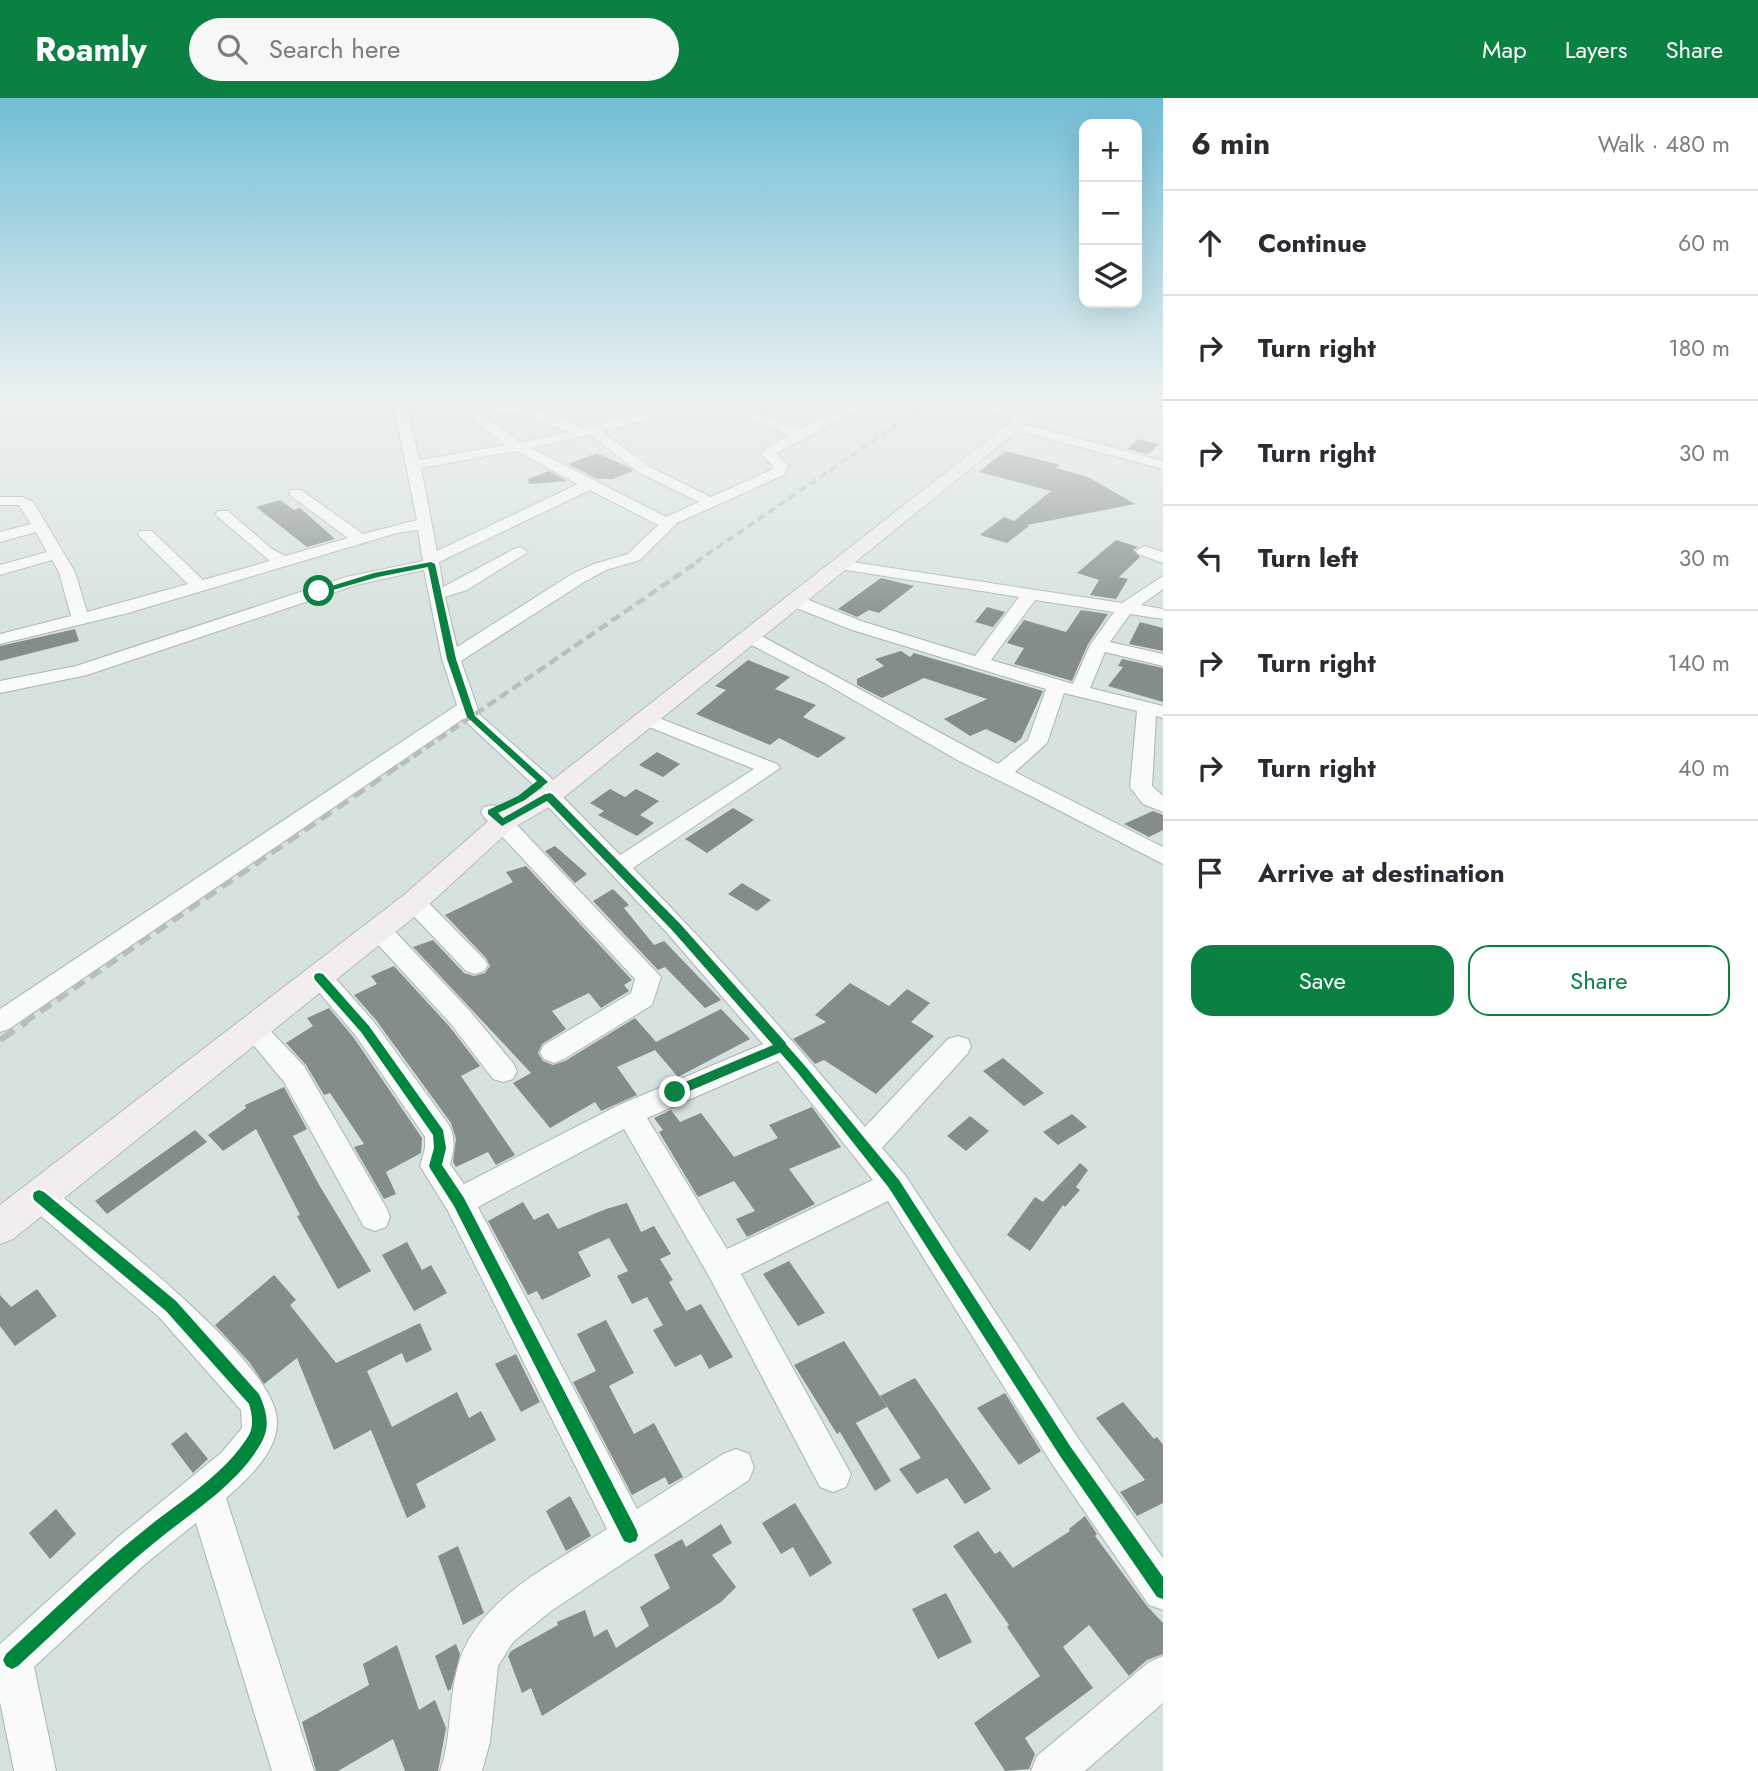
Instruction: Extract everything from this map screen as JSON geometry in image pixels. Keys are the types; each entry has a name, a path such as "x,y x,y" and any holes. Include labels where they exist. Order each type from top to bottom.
{"main road":[{"path":"546,789 938,480"},
{"path":"0,1202 497,818 546,789 646,719 796,601 942,480"},
{"path":"0,1227 414,902 497,818"}],"street":[{"path":"416,480 436,595 451,659 468,707 479,726 546,789 617,868 677,928 782,1047 894,1184 1065,1451 1163,1591"},
{"path":"579,480 667,523"},
{"path":"665,480 712,503"},
{"path":"451,659 578,578 600,567 634,557 667,523 761,480"},
{"path":"0,687 80,671 352,581 431,562 588,485"},
{"path":"296,493 360,539"},
{"path":"0,501 23,501 29,505 39,527 67,572 82,620"},
{"path":"223,514 266,552 284,562"},
{"path":"0,639 82,620 360,539 423,524"},
{"path":"0,537 39,527"},
{"path":"146,534 200,587"},
{"path":"1144,551 1163,558"},
{"path":"436,595 461,586 520,552"},
{"path":"0,570 57,554"},
{"path":"839,565 1163,614"},
{"path":"1079,692 1099,645 1125,609 1163,580"},
{"path":"980,662 1030,595"},
{"path":"796,601 858,626 1056,686 1155,710 1140,786 1151,799 1163,805"},
{"path":"750,637 833,680 999,774 1043,793 1163,857"},
{"path":"1099,645 1163,660"},
{"path":"999,774 1037,743 1056,686"},
{"path":"0,1022 468,707"},
{"path":"617,868 770,768 646,719"},
{"path":"497,818 648,977 643,998 554,1052"},
{"path":"414,902 475,965"},
{"path":"379,930 460,1017 503,1071"},
{"path":"319,977 365,1029 439,1134 440,1148 435,1166 460,1202 630,1535"},
{"path":"253,1029 294,1074 375,1217"},
{"path":"864,1148 958,1046"},
{"path":"460,1202 629,1113 782,1047"},
{"path":"629,1113 721,1268 833,1474"},
{"path":"721,1268 894,1184"},
{"path":"35,1771 6,1666 146,1539 205,1492 246,1452 256,1438 260,1425 259,1411 254,1399 171,1306 39,1196"},
{"path":"461,1771 469,1752 473,1685 483,1650 500,1628 531,1603 630,1535 737,1467"},
{"path":"205,1492 293,1771"},
{"path":"1052,1771 1163,1676"}],"building":[{"path":"528,480 567,481 529,484"},
{"path":"1010,480 1093,480 1135,504 1027,525 1029,526 1007,543 980,535 1004,517 1014,521 1051,491"},
{"path":"280,500 294,510 300,508 335,539 307,547 256,507"},
{"path":"1116,540 1138,547 1133,550 1140,557 1119,577 1128,579 1116,599 1090,595 1099,580 1077,573"},
{"path":"881,578 914,586 879,613 869,610 857,617 838,609"},
{"path":"987,607 1005,612 993,627 975,622"},
{"path":"1081,610 1108,614 1088,644 1072,681 1014,664 1024,648 1007,643 1024,620 1066,632"},
{"path":"1140,622 1163,628 1163,651 1129,644"},
{"path":"75,629 79,641 0,661 0,646"},
{"path":"901,651 910,657 914,653 1043,691 1021,739 1015,743 986,729 970,736 944,719 987,699 924,678 882,698 857,685 857,679 884,666 875,659"},
{"path":"1122,659 1163,668 1163,702 1108,686 1123,667 1118,666"},
{"path":"748,660 790,677 775,689 816,705 803,717 846,738 818,758 779,738 770,745 696,714 726,690 715,686"},
{"path":"657,752 680,764 663,777 639,765"},
{"path":"610,789 625,797 636,789 659,801 640,815 654,823 637,836 598,815 604,811 590,803"},
{"path":"733,808 754,820 707,853 685,839"},
{"path":"1153,811 1163,815 1163,830 1149,837 1124,824"},
{"path":"555,846 587,874 575,883 545,851"},
{"path":"526,866 632,980 624,985 629,991 601,1008 589,993 552,1011 566,1029 542,1044 538,1053 543,1061 553,1065 565,1061 635,1018 656,1042 721,1009 750,1039 678,1077 655,1050 617,1067 637,1095 601,1111 595,1102 550,1128 513,1083 531,1073 413,947 433,940 464,973 474,976 485,973 490,966 486,958 445,915 513,882 506,872"},
{"path":"742,883 771,900 757,911 728,894"},
{"path":"613,889 629,905 624,908 654,945 664,941 721,1000 705,1008 665,967 658,970 593,901"},
{"path":"394,966 449,1026 480,1066 461,1076 515,1155 496,1165 488,1152 456,1167 453,1162 456,1139 451,1123 376,1020 354,995 377,984 371,976"},
{"path":"850,983 889,1006 907,989 930,1003 911,1022 934,1036 876,1094 824,1060 815,1064 793,1039 826,1022 815,1015"},
{"path":"329,1008 354,1038 422,1138 421,1153 386,1172 396,1194 384,1199 354,1147 364,1144 330,1093 324,1095 306,1065 286,1043 313,1026 307,1018"},
{"path":"1003,1058 1044,1093 1024,1106 983,1071"},
{"path":"284,1087 307,1129 293,1136 371,1271 338,1289 297,1216 300,1215 256,1129 223,1151 208,1135 246,1108 245,1105"},
{"path":"812,1107 841,1147 789,1169 815,1204 747,1237 736,1219 755,1211 734,1181 698,1197 659,1132 663,1130 654,1118 671,1110 680,1122 701,1113 734,1157 778,1138 769,1125"},
{"path":"1072,1114 1087,1127 1058,1145 1043,1132"},
{"path":"970,1116 989,1131 966,1151 947,1136"},
{"path":"195,1130 207,1142 107,1214 95,1201"},
{"path":"1080,1163 1088,1170 1076,1187 1080,1190 1065,1207 1063,1205 1030,1251 1007,1235 1035,1197 1043,1202"},
{"path":"523,1202 534,1220 548,1213 558,1229 627,1203 641,1232 654,1226 671,1254 660,1259 673,1280 669,1282 686,1311 701,1304 733,1357 709,1369 701,1354 675,1367 653,1330 663,1325 647,1297 632,1304 617,1276 628,1271 609,1238 578,1252 591,1276 542,1300 537,1291 528,1295 488,1221"},
{"path":"407,1242 422,1270 431,1265 447,1293 414,1311 382,1255"},
{"path":"789,1261 825,1313 798,1326 763,1274"},
{"path":"274,1275 296,1300 290,1305 336,1363 420,1323 432,1350 406,1363 402,1353 367,1371 392,1427 457,1392 469,1418 481,1411 496,1440 416,1484 426,1507 407,1518 371,1430 334,1450 297,1358 264,1384 250,1363 215,1325"},
{"path":"37,1289 57,1316 15,1346 0,1326 0,1295 11,1307"},
{"path":"606,1320 634,1373 609,1386 634,1434 654,1423 683,1477 669,1485 665,1477 632,1495 573,1382 596,1371 577,1334"},
{"path":"844,1341 887,1407 856,1423 891,1481 875,1491 840,1432 837,1434 794,1365"},
{"path":"516,1354 540,1402 521,1412 495,1364"},
{"path":"915,1378 991,1489 965,1504 947,1478 917,1494 899,1469 921,1458 880,1396"},
{"path":"1005,1393 1041,1451 1019,1465 977,1408"},
{"path":"1123,1402 1154,1439 1157,1437 1163,1445 1163,1503 1137,1516 1120,1492 1145,1480 1096,1418"},
{"path":"186,1432 208,1459 193,1473 171,1444"},
{"path":"570,1496 591,1536 566,1551 546,1511"},
{"path":"795,1503 832,1563 810,1577 793,1547 781,1554 762,1523"},
{"path":"56,1509 76,1534 50,1559 29,1533"},
{"path":"1085,1516 1097,1534 1095,1536 1147,1606 1163,1623 1163,1654 1147,1660 1129,1676 1089,1625 1063,1647 1093,1688 1025,1738 1035,1754 1029,1769 1005,1771 974,1723 1040,1676 1007,1627 1009,1625 953,1546 978,1531 995,1554 1000,1551 1013,1568 1070,1531 1069,1529"},
{"path":"721,1524 732,1543 712,1555 736,1587 721,1602 542,1716 531,1688 522,1693 508,1656 511,1651 558,1625 557,1622 585,1610 594,1637 607,1629 616,1648 649,1626 640,1607 670,1588 654,1555 682,1539 686,1547"},
{"path":"458,1546 484,1613 463,1625 438,1556"},
{"path":"946,1593 972,1642 938,1659 912,1609"},
{"path":"456,1644 460,1654 451,1689 448,1691 435,1656"},
{"path":"397,1645 419,1710 435,1700 446,1728 438,1771 405,1771 393,1739 338,1771 316,1771 302,1722 369,1685 363,1664"}],"railway":[{"path":"696,562 816,480"},
{"path":"401,765 699,561"},
{"path":"24,1023 403,763"},
{"path":"0,1040 27,1022"}],"cycle path":[{"path":"549,796 677,928 802,1070 894,1184 1065,1451 1163,1591"},
{"path":"319,977 365,1029 439,1134 440,1148 435,1166 459,1202 630,1535"},
{"path":"12,1660 148,1537 221,1479 246,1452 258,1434 260,1424 254,1399 171,1306 39,1196"}],"route":[{"path":"319,591 431,564 451,659 471,717 543,782 521,798 492,812 502,823 548,796 677,928 782,1047 675,1092"}]}
